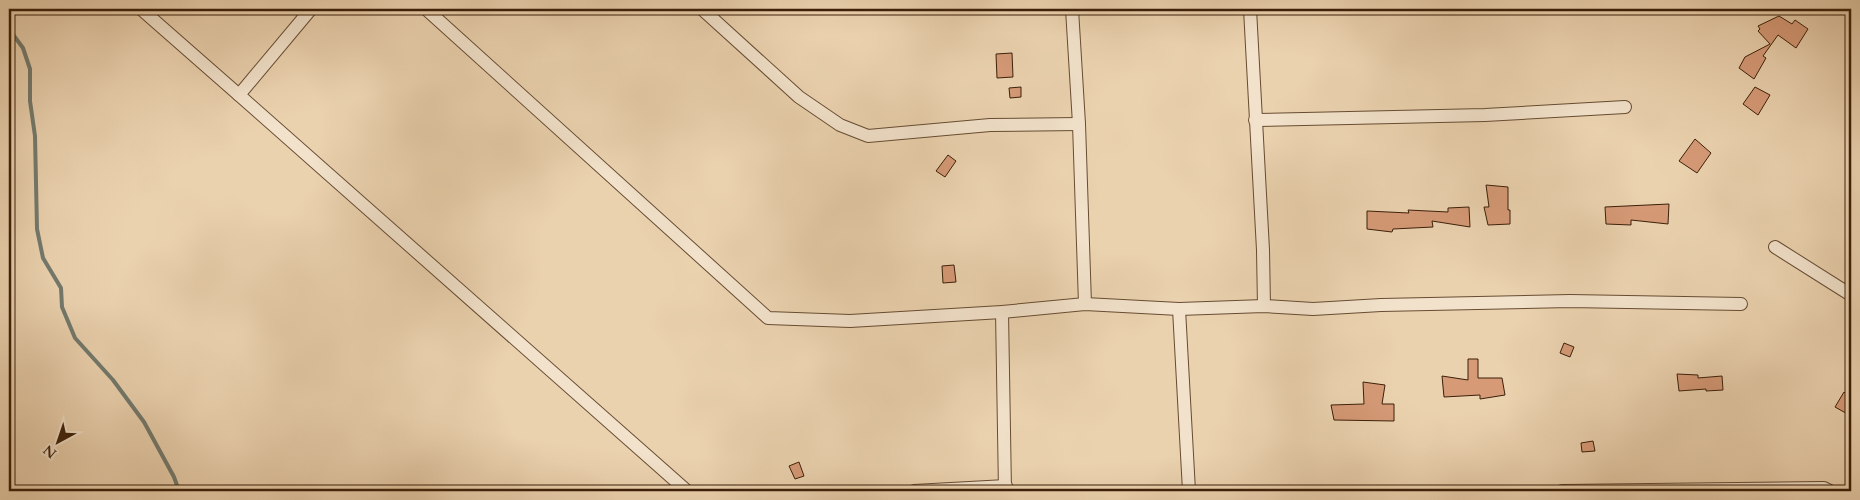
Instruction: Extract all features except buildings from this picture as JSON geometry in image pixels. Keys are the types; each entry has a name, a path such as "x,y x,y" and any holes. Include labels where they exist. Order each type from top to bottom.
{"street":[{"path":"141,9 687,491"},
{"path":"239,95 311,9"},
{"path":"426,9 768,318 850,322 1002,312 1085,304 1179,309 1264,306 1313,309 1381,305 1570,301 1741,304"},
{"path":"702,9 799,97 840,125 868,136 990,125 1079,124"},
{"path":"1072,9 1079,124 1085,304"},
{"path":"1250,9 1263,250 1264,306"},
{"path":"1255,120 1485,115 1625,107"},
{"path":"1774,247 1851,295"},
{"path":"1179,309 1189,491"},
{"path":"914,491 1006,489 1002,312"},
{"path":"1562,491 1824,488 1830,491"}],"waterway":[{"path":"9,29 23,48 30,69 30,101 35,136 37,229 43,258 61,288 62,307 75,338 113,380 144,422 174,477 179,491"}]}
